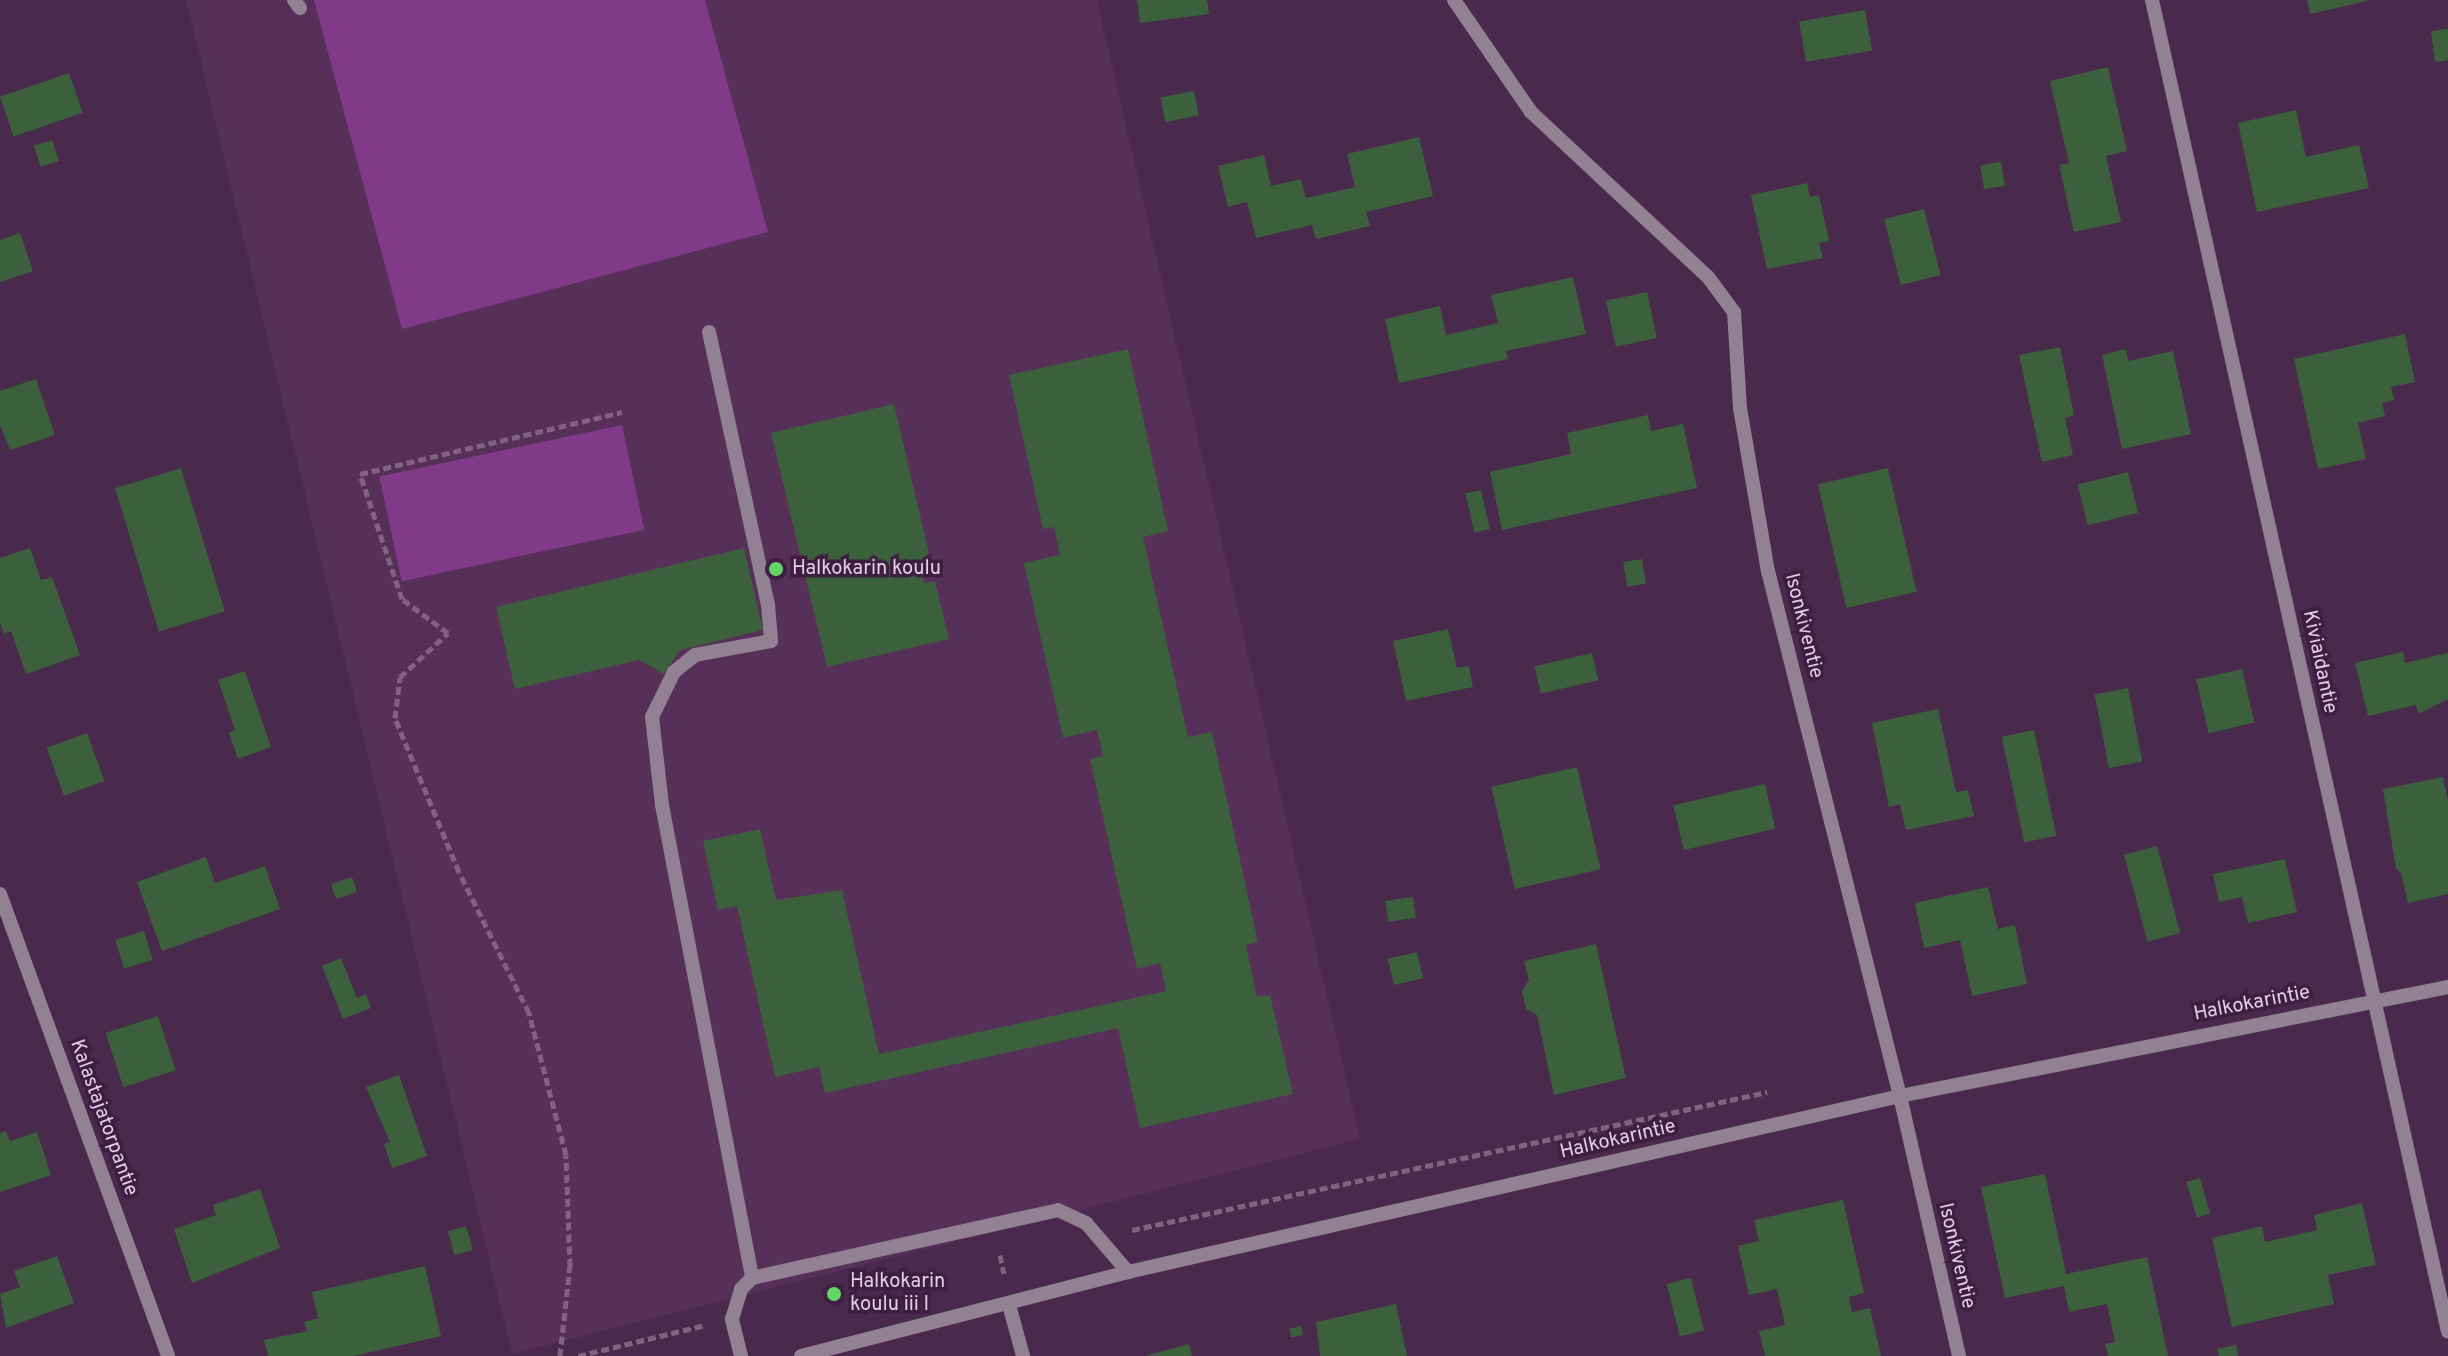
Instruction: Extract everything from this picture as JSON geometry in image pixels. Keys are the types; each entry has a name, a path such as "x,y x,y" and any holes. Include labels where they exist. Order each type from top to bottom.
{"street":[{"name":"Isonkiventie","path":"1454,0 1531,112 1708,277 1734,312 1740,408 1768,571 1900,1096 1959,1356"},
{"name":"Kiviaidantie","path":"2152,0 2448,1332"},
{"path":"709,332 768,605 771,641 695,655 674,672 652,717 662,805 752,1278"},
{"name":"Kalastajatorpantie","path":"0,894 168,1356"},
{"name":"Halkokarintie","path":"801,1356 1128,1272 1900,1096 2374,999 2448,987"},
{"path":"741,1356 732,1319 741,1289 752,1278 1058,1210 1086,1223 1128,1272"},
{"path":"1009,1305 1023,1356"}],"path":[{"path":"560,1356 570,1266 566,1155 529,1013 459,872 395,718 400,677 448,633 402,599 360,474 622,412"}],"shaded area":[{"name":"Halkokarin koulu","path":"186,0 1097,0 1360,1139 512,1354"},
{"path":"314,0 705,0 768,232 402,329"},
{"path":"622,425 644,530 402,581 379,477"}],"building":[{"path":"1137,0 1207,0 1209,14 1140,23"},
{"path":"2307,0 2367,0 2367,1 2310,14"},
{"path":"1865,10 1872,50 1806,62 1799,22"},
{"path":"2448,29 2448,60 2435,62 2431,31"},
{"path":"2108,67 2127,151 2106,156 2121,222 2074,232 2059,165 2069,163 2050,81"},
{"path":"69,73 83,113 14,136 0,97"},
{"path":"1194,91 1199,116 1165,122 1161,97"},
{"path":"2296,110 2306,157 2359,145 2369,188 2257,212 2238,123"},
{"path":"1419,137 1433,196 1366,212 1370,226 1316,239 1312,225 1256,238 1247,202 1228,207 1218,166 1264,155 1271,186 1301,179 1306,198 1355,187 1347,154"},
{"path":"52,140 59,161 41,167 34,146"},
{"path":"2001,162 2005,186 1984,189 1980,165"},
{"path":"1807,183 1810,197 1819,195 1829,241 1819,243 1823,258 1767,269 1751,195"},
{"path":"1924,209 1940,275 1901,285 1884,219"},
{"path":"20,233 33,271 0,282 0,240"},
{"path":"1573,277 1586,334 1506,351 1508,359 1399,383 1385,319 1440,306 1446,335 1498,323 1491,295"},
{"path":"1647,292 1657,338 1616,347 1606,301"},
{"path":"2405,334 2415,382 2391,387 2394,400 2382,403 2385,416 2358,423 2366,459 2318,469 2294,359"},
{"path":"2060,347 2074,415 2065,418 2073,455 2042,462 2019,355"},
{"path":"1128,349 1168,531 1143,537 1188,737 1212,732 1258,942 1246,945 1257,997 1270,995 1293,1094 1140,1128 1118,1028 825,1093 819,1067 775,1077 737,906 718,910 703,841 760,829 776,900 842,890 879,1054 1166,991 1160,963 1137,969 1090,759 1103,756 1097,730 1063,738 1024,563 1060,555 1054,527 1043,529 1009,375"},
{"path":"2126,349 2128,361 2173,351 2191,434 2122,449 2102,355"},
{"path":"36,379 55,435 10,450 0,425 0,391"},
{"path":"894,404 930,558 919,561 924,583 935,581 949,639 827,667 771,433"},
{"path":"1648,415 1651,431 1683,424 1697,488 1502,530 1490,472 1571,454 1567,433"},
{"path":"181,468 225,611 159,632 115,488"},
{"path":"1888,468 1917,592 1846,608 1818,484"},
{"path":"2128,472 2138,513 2088,525 2078,485"},
{"path":"1481,490 1490,529 1474,533 1465,494"},
{"path":"30,548 41,580 52,577 80,655 26,674 11,631 4,634 0,623 0,558"},
{"path":"744,548 763,630 680,650 664,674 639,660 515,689 496,607"},
{"path":"1642,559 1646,584 1627,587 1623,562"},
{"path":"1448,629 1457,668 1469,666 1473,687 1406,701 1393,641"},
{"path":"2403,652 2405,663 2448,653 2448,699 2418,714 2416,705 2368,716 2355,663"},
{"path":"1592,653 1598,680 1541,694 1535,666"},
{"path":"2242,669 2254,723 2209,733 2196,680"},
{"path":"245,671 271,747 238,759 229,733 235,730 218,680"},
{"path":"2128,688 2142,762 2109,768 2095,694"},
{"path":"1938,709 1956,792 1968,790 1974,816 1906,830 1900,804 1889,807 1872,723"},
{"path":"2034,730 2056,836 2024,843 2002,737"},
{"path":"87,733 104,781 64,796 47,748"},
{"path":"1577,767 1601,869 1515,889 1491,787"},
{"path":"2443,777 2448,801 2448,894 2408,903 2401,873 2396,869 2383,789"},
{"path":"1765,784 1775,829 1684,850 1673,805"},
{"path":"2157,846 2180,933 2147,942 2124,855"},
{"path":"206,857 215,883 265,866 280,909 162,951 137,882"},
{"path":"2285,859 2297,912 2248,923 2242,897 2219,902 2213,874"},
{"path":"352,877 357,892 336,899 331,884"},
{"path":"1988,887 1998,929 2015,925 2027,984 1972,996 1960,940 1924,948 1915,903"},
{"path":"1413,897 1416,918 1388,922 1385,901"},
{"path":"144,931 153,960 124,968 115,940"},
{"path":"1596,944 1626,1078 1554,1095 1537,1015 1526,1009 1522,991 1529,980 1524,961"},
{"path":"1417,952 1423,978 1394,985 1388,959"},
{"path":"341,958 357,998 366,994 371,1008 343,1019 322,966"},
{"path":"158,1016 176,1070 123,1087 106,1033"},
{"path":"399,1075 427,1156 392,1168 384,1144 390,1142 366,1087"},
{"path":"6,1131 10,1141 37,1132 51,1175 0,1192 0,1133"},
{"path":"2045,1174 2066,1274 2147,1257 2168,1356 2108,1356 2105,1344 2115,1342 2107,1304 2069,1312 2064,1286 2005,1298 1981,1187"},
{"path":"2200,1178 2210,1214 2197,1217 2187,1182"},
{"path":"260,1189 280,1248 192,1283 174,1229 216,1215 213,1205"},
{"path":"1843,1200 1864,1293 1849,1297 1852,1312 1870,1308 1881,1356 1765,1356 1759,1331 1785,1325 1777,1289 1749,1295 1738,1246 1759,1241 1754,1220"},
{"path":"2362,1203 2376,1265 2328,1275 2334,1304 2232,1327 2212,1238 2262,1226 2265,1242 2317,1230 2314,1215"},
{"path":"466,1226 473,1250 455,1255 448,1231"},
{"path":"57,1256 74,1303 6,1328 0,1294 20,1287 14,1271"},
{"path":"425,1266 441,1336 354,1356 268,1356 264,1340 307,1331 304,1322 318,1318 312,1292"},
{"path":"1691,1278 1704,1330 1680,1336 1667,1284"},
{"path":"1396,1304 1407,1356 1320,1356 1316,1322"},
{"path":"1301,1326 1303,1335 1291,1337 1289,1329"},
{"path":"1189,1344 1192,1356 1148,1356 1148,1355"},
{"path":"2236,1345 2238,1356 2219,1356 2217,1349"}],"place":[{"name":"Halkokarin koulu","path":"776,569"},
{"name":"Halkokarin koulu iii I","path":"834,1294"}]}
